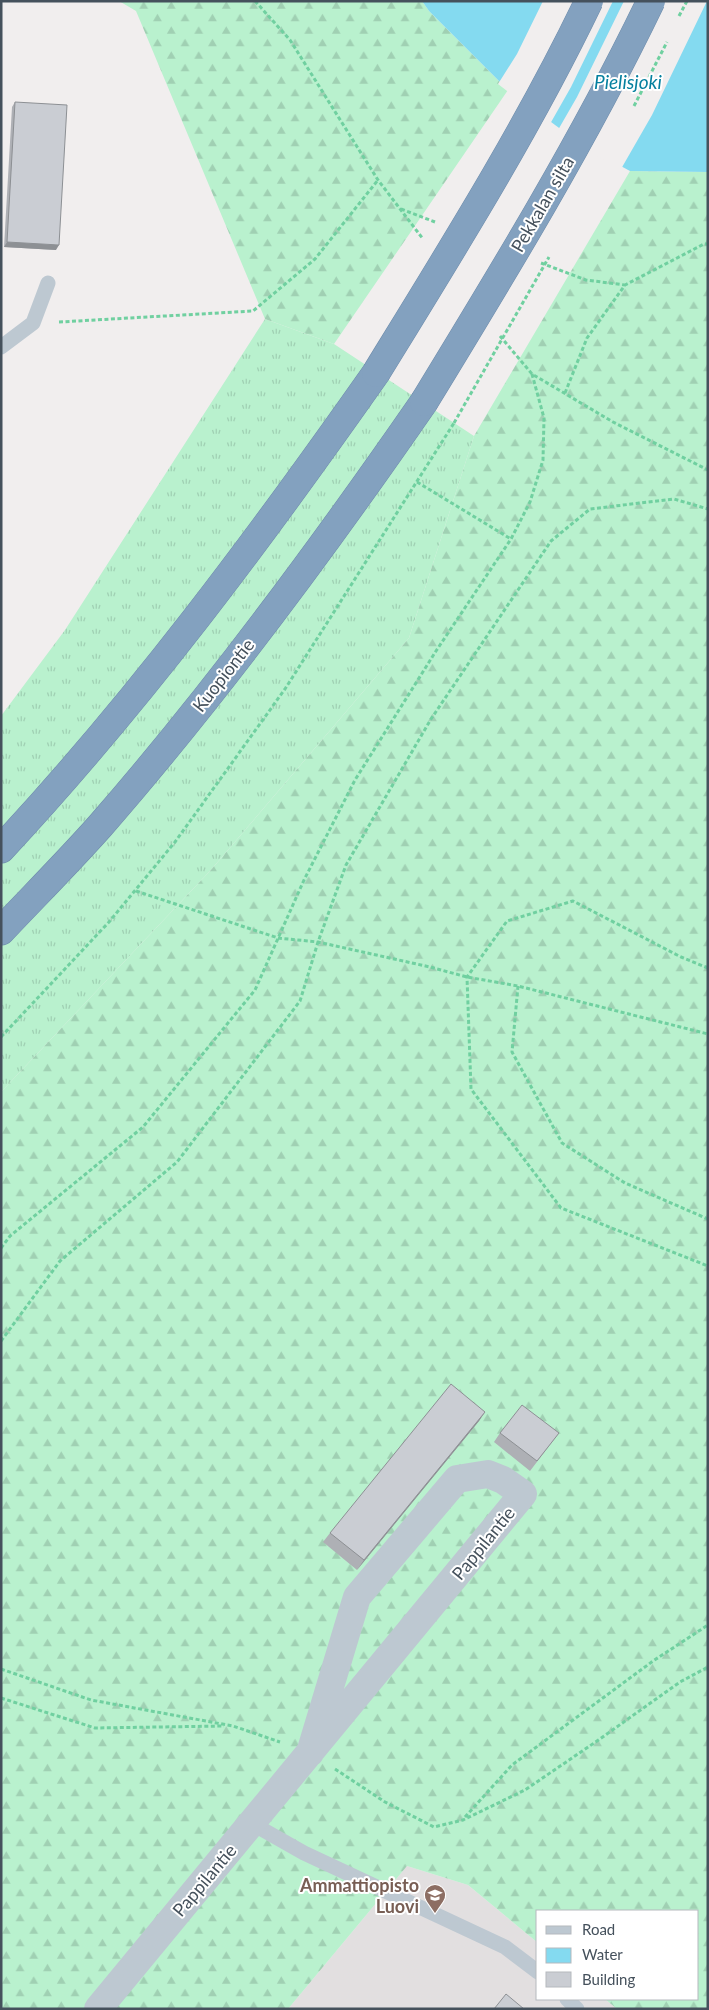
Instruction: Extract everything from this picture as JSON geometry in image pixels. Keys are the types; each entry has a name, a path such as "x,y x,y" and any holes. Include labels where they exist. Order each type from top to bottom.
{"highway":[{"path":"1,849 57,790 166,658 305,475 376,373 483,198 573,35 589,1"},
{"name":"Pekkalan silta","path":"424,402 531,227 622,61 651,1"},
{"name":"Kuopiontie","path":"1,931 99,827 210,693 350,508 424,402"}],"street":[{"name":"Pappilantie","path":"98,2009 523,1494 503,1480 488,1474 457,1479 357,1598 310,1752"}],"lane":[{"path":"1,348 33,323 48,283"},
{"path":"251,1823 304,1853 505,1947 536,1970"},
{"path":"568,2000 577,2009"}],"path":[{"path":"255,1 290,40 378,180 424,240"},
{"path":"33,323 253,311 315,259 378,180"},
{"path":"565,393 587,338 625,285 704,244 708,244"},
{"path":"495,330 532,374 613,422 708,470"},
{"path":"1,1248 10,1236 143,1127 255,990 304,880 355,780 436,650 511,539 530,502 543,460 544,418 532,374"},
{"path":"1,1037 110,922 175,842 285,689 454,423"},
{"path":"417,482 511,539"},
{"path":"1,1341 60,1261 177,1162 300,1002 318,942 346,865 431,718 551,541 590,509 674,499 708,508"},
{"path":"136,891 278,938 318,942 430,966 467,978 518,986 708,1034"},
{"path":"708,968 681,957 573,900 507,921 467,978 471,1088 561,1208 708,1266"},
{"path":"518,986 512,1052 562,1143 626,1183 708,1218"},
{"path":"463,1820 512,1765 653,1661 708,1625"},
{"path":"1,1669 91,1700 232,1726 310,1752 384,1802 434,1827 463,1820 525,1790 680,1682 708,1667"},
{"path":"1,1698 96,1728 232,1726"}],"shaded area":[{"name":"Ammattiopisto Luovi","path":"407,1866 468,1885 536,1941 536,2000 606,2000 617,2009 288,2009"}],"green space":[{"path":"119,1 422,1 429,11 508,90 334,344 265,319 136,11"},
{"path":"630,171 708,172 708,2009 617,2009 606,2000 699,2000 699,1910 536,1910 536,1941 468,1885 407,1866 288,2009 1,2009 1,1092 210,871 409,638 474,436"},
{"path":"265,319 334,344 474,436 409,638 210,871 1,1092 1,716 65,630"}],"water":[{"name":"Pielisjoki","path":"422,1 708,1 708,172 630,171 582,145 508,90 429,11"}],"pier":[{"path":"543,1 613,1 571,87 550,124 498,84 517,54"},
{"path":"624,1 707,1 652,115 621,169 580,147 558,130 577,97"}],"building":[{"path":"15,102 67,105 59,245 7,242"},
{"path":"451,1384 485,1412 364,1560 330,1533"},
{"path":"522,1405 559,1433 537,1461 500,1433"},
{"path":"506,1994 524,2009 494,2009"}],"place":[{"name":"Ammattiopisto Luovi","path":"435,1914"}]}
